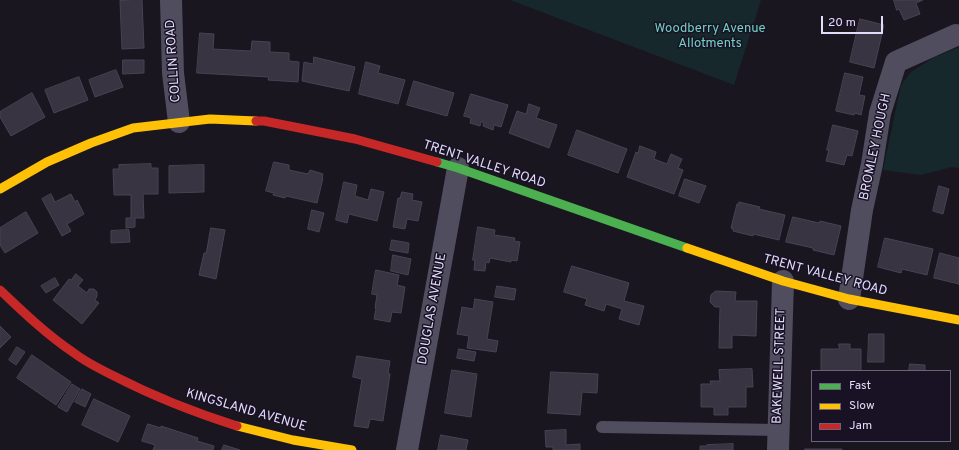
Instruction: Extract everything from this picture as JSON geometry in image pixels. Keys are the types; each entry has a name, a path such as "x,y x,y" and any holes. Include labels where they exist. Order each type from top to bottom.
{"street":[{"name":"COLLIN ROAD","path":"171,0 173,73 179,122"},
{"name":"BROMLEY HOUGH","path":"849,299 862,210 872,164 880,113 896,62 956,35"},
{"name":"TRENT VALLEY ROAD","path":"0,189 47,162 91,143 133,128 210,119 264,121 355,139 458,168 783,281 849,299 959,320"},
{"name":"DOUGLAS AVENUE","path":"407,450 458,168"},
{"name":"BAKEWELL STREET","path":"778,440 783,281"},
{"name":"KINGSLAND AVENUE","path":"0,290 46,334 75,354 101,369 183,408 249,428 324,446 352,450"}],"lane":[{"path":"602,427 778,440"}],"green space":[{"name":"Woodberry Avenue Allotments","path":"510,0 761,0 734,85"},
{"path":"959,47 959,168 952,167 921,175 883,170 901,85 911,72 933,58"}],"building":[{"path":"142,0 144,48 122,49 120,1"},
{"path":"894,0 923,0 916,3 920,14 904,20 899,9 897,10"},
{"path":"860,19 884,25 874,68 850,62"},
{"path":"200,33 214,34 213,49 251,51 252,41 270,42 270,52 289,53 289,61 299,62 298,82 268,80 269,77 197,73"},
{"path":"314,57 355,67 349,91 302,81 304,62 313,64"},
{"path":"123,60 144,60 144,73 123,74"},
{"path":"366,62 380,66 378,73 405,80 398,104 359,94"},
{"path":"116,70 123,87 95,97 89,80"},
{"path":"845,73 863,77 859,95 865,96 861,115 836,111"},
{"path":"79,77 88,100 54,113 45,90"},
{"path":"414,81 454,93 447,116 407,105"},
{"path":"32,93 45,117 11,136 0,117 0,112"},
{"path":"471,94 508,105 501,127 494,125 493,130 483,126 484,122 481,122 480,126 470,123 471,118 464,116"},
{"path":"529,104 540,108 536,118 557,125 549,148 509,133 517,111 526,114"},
{"path":"833,125 858,131 852,156 847,155 844,165 826,161"},
{"path":"577,130 627,149 618,173 568,155"},
{"path":"640,146 656,152 654,159 667,164 671,154 682,159 678,168 683,170 674,194 627,177 636,152 638,153"},
{"path":"274,162 289,165 289,170 308,174 310,170 323,174 317,203 286,196 285,198 273,195 274,193 266,191"},
{"path":"151,164 151,168 158,168 158,194 143,194 144,218 135,218 135,227 126,228 126,218 131,218 131,195 114,195 113,169 119,169 119,165"},
{"path":"204,165 204,192 169,193 169,166"},
{"path":"685,179 706,186 699,203 679,196"},
{"path":"344,182 357,185 355,196 368,200 371,189 384,192 377,221 349,214 347,223 336,220"},
{"path":"939,186 949,189 943,214 933,211"},
{"path":"402,192 413,194 412,200 422,202 418,221 407,219 405,229 393,227 398,198 400,198"},
{"path":"51,194 55,202 71,194 75,202 77,200 84,214 67,224 71,231 62,236 42,199"},
{"path":"739,202 760,207 759,209 785,215 779,240 733,231 731,228 737,204 739,204"},
{"path":"312,210 324,213 319,232 308,229"},
{"path":"26,212 38,233 5,253 0,245 0,228"},
{"path":"793,217 841,226 834,255 813,250 813,248 786,242"},
{"path":"478,227 495,230 494,235 515,238 514,241 520,242 517,261 511,260 511,262 490,258 489,263 486,262 485,271 474,270 475,260 473,260"},
{"path":"211,228 225,230 216,279 199,275 204,253 206,253"},
{"path":"129,230 130,242 111,243 111,231"},
{"path":"885,238 933,249 927,275 902,269 901,273 878,267"},
{"path":"392,240 409,243 408,253 390,250"},
{"path":"940,253 959,258 959,284 934,278"},
{"path":"393,255 411,259 408,275 391,271"},
{"path":"572,266 629,283 624,301 644,306 639,325 619,319 622,309 606,304 604,311 585,305 587,299 564,292"},
{"path":"376,270 399,275 397,285 405,287 401,313 392,312 390,322 374,319 377,295 372,294"},
{"path":"76,274 83,280 78,286 87,293 89,289 94,289 97,292 95,300 99,303 82,324 53,300 69,279 71,280"},
{"path":"55,278 59,285 46,293 41,286"},
{"path":"497,286 516,289 514,300 495,297"},
{"path":"716,291 736,292 735,301 757,301 756,336 732,335 732,348 719,348 720,307 715,307 710,302 711,295"},
{"path":"475,299 493,302 487,339 498,341 496,352 467,348 469,336 457,334 462,307 473,309"},
{"path":"0,326 11,337 0,348"},
{"path":"869,334 884,334 884,362 868,362"},
{"path":"839,344 850,344 850,349 861,349 861,370 821,370 821,349 839,349"},
{"path":"17,347 25,352 16,365 9,360"},
{"path":"459,349 476,352 474,361 457,358"},
{"path":"32,355 71,382 56,405 17,378"},
{"path":"357,356 390,361 388,373 390,374 383,421 370,419 368,428 354,426 362,379 353,377"},
{"path":"910,364 925,365 925,370 909,370"},
{"path":"752,369 753,387 746,387 746,407 728,407 728,415 714,415 714,407 701,407 701,384 711,384 710,381 720,381 719,370"},
{"path":"452,370 477,374 471,417 445,413"},
{"path":"551,372 598,374 597,393 582,392 580,415 548,413"},
{"path":"72,384 80,389 67,412 58,407"},
{"path":"82,389 91,394 85,407 75,402"},
{"path":"94,399 130,416 118,442 82,425"},
{"path":"148,424 161,428 161,426 198,438 197,441 214,446 213,450 153,450 155,445 142,441"},
{"path":"566,430 566,445 580,444 580,450 553,450 553,447 546,447 545,431"},
{"path":"441,435 468,440 466,450 438,450"},
{"path":"733,444 733,450 700,450 700,446"},
{"path":"224,445 240,450 222,450"},
{"path":"842,449 842,450 805,450"}],"traffic: fast":[{"path":"437,162 687,248"}],"traffic: slow":[{"path":"0,189 47,162 91,143 133,128 210,119 256,121"},
{"path":"687,248 783,281 849,299 959,320"},
{"path":"237,426 293,440 352,450"}],"traffic: jam":[{"path":"256,121 264,121 355,139 437,162"},
{"path":"0,290 45,331 89,363 161,398 237,426"}]}
